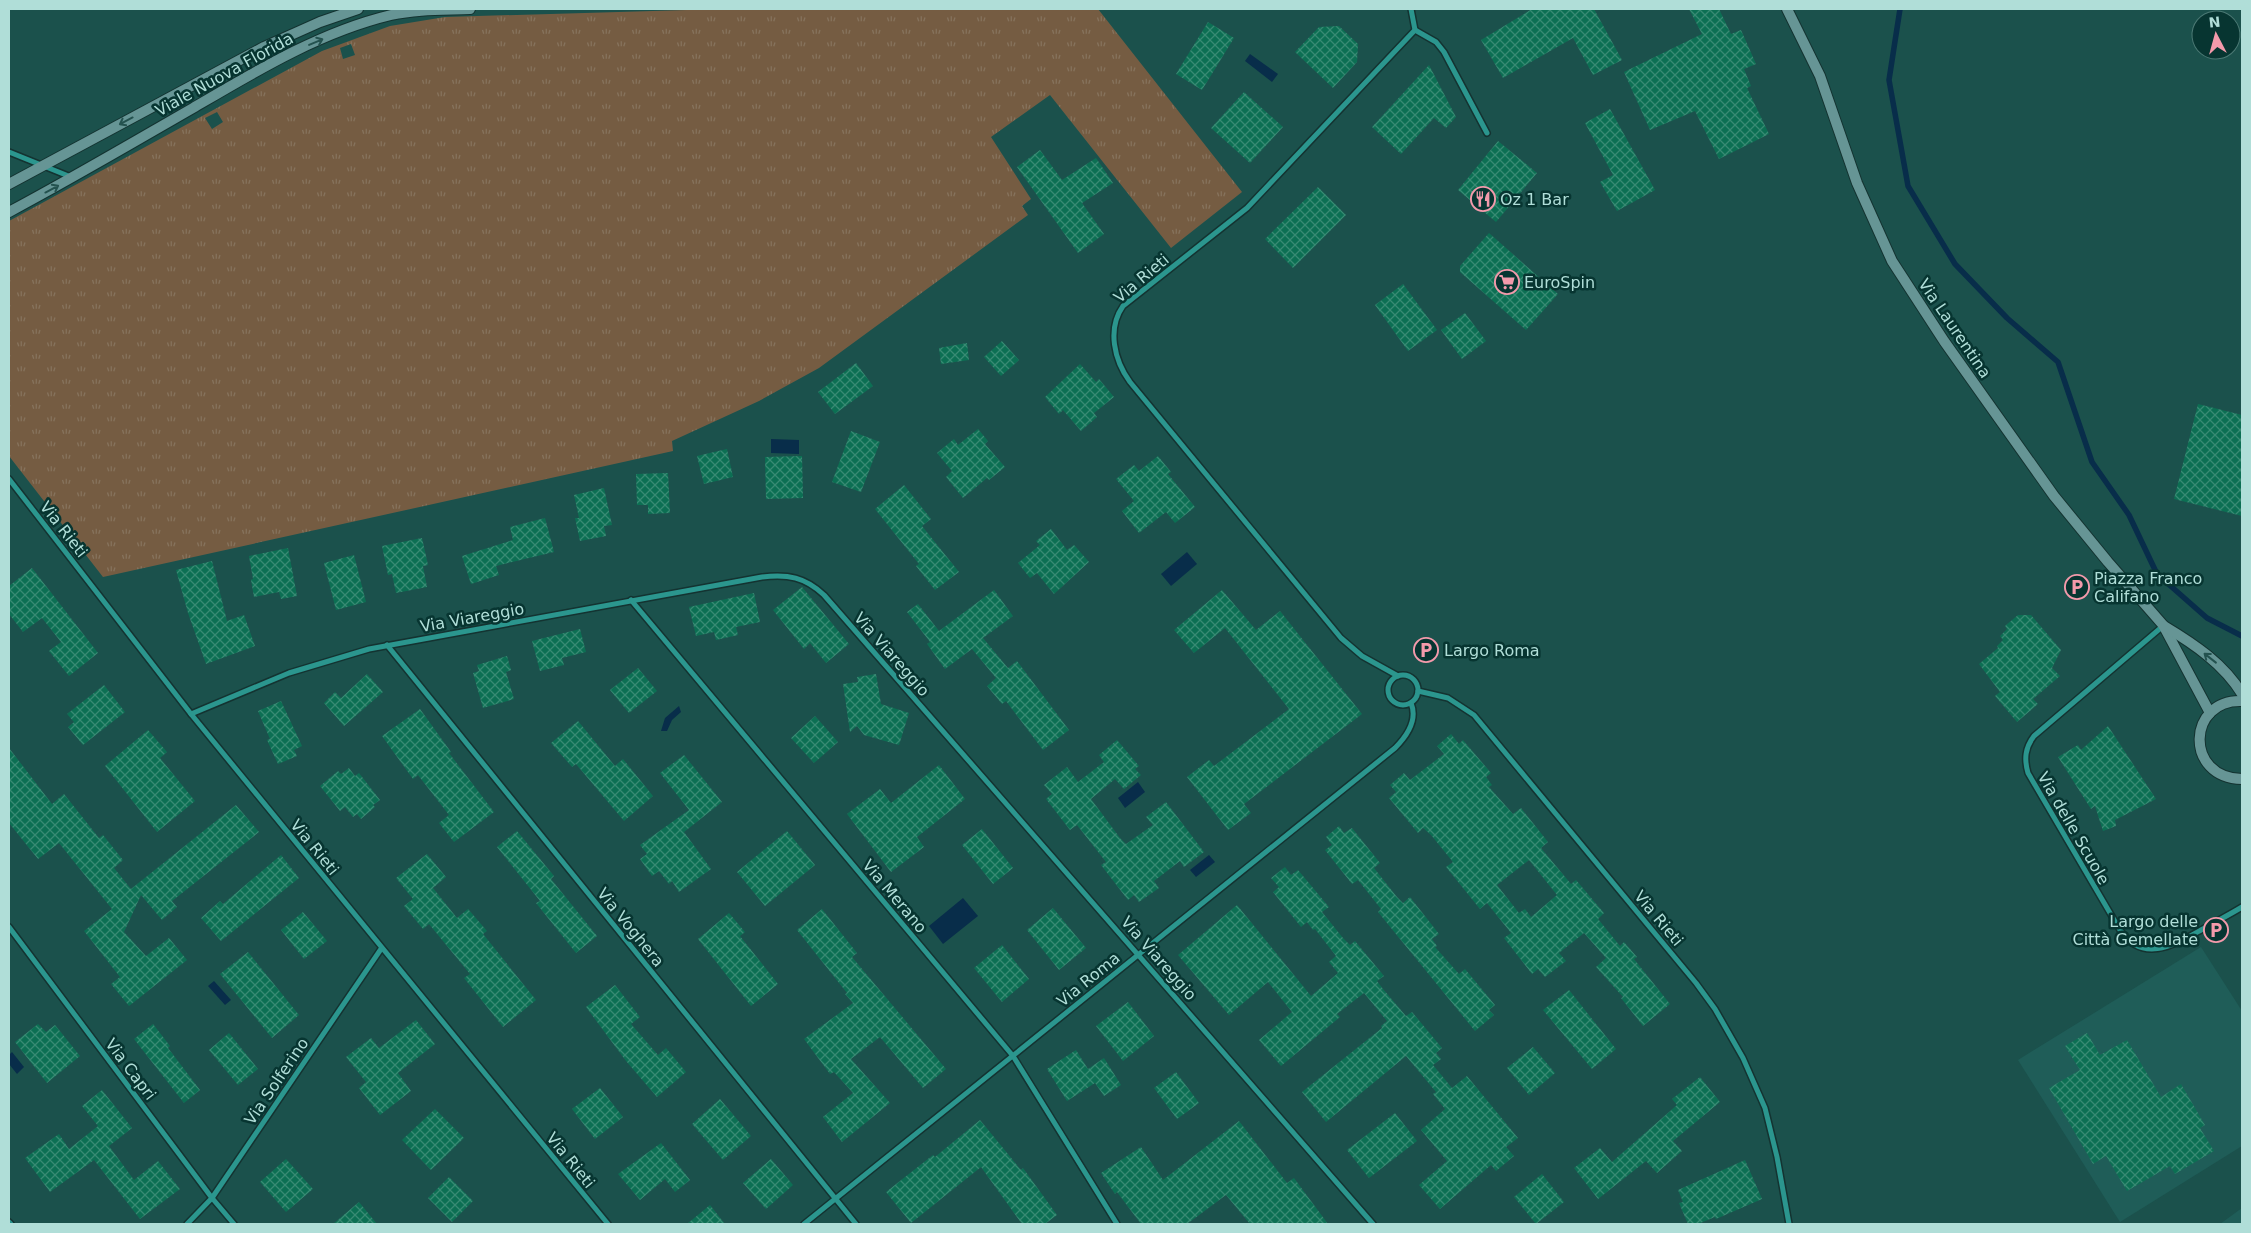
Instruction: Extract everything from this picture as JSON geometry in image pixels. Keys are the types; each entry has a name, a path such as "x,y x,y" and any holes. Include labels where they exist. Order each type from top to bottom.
{"main road":[{"name":"Viale Nuova Florida","path":"9,184 264,47 320,22 358,9"},
{"name":"Viale Nuova Florida","path":"9,212 72,178 245,77 317,41 360,24 391,15 428,10 470,9"},
{"name":"Via Laurentina","path":"1787,9 1820,76 1857,184 1892,261 1944,341 2054,496 2163,625 2210,713"},
{"name":"Via Laurentina","path":"2163,625 2188,640 2217,663 2236,683 2242,694"},
{"path":"2242,701 2233,701 2220,705 2210,713 2202,724 2199,737 2203,757 2216,772 2228,778 2242,779"}],"street":[{"path":"1410,9 1415,30 1436,42 1444,52 1487,133"},
{"name":"Via Rieti","path":"1398,676 1362,656 1341,638 1126,376 1116,351 1114,334 1116,318 1123,306 1246,208 1415,30"},
{"path":"9,152 72,178"},
{"name":"Via Rieti","path":"9,479 191,714 381,949 608,1224"},
{"name":"Via Viareggio","path":"191,714 289,673 388,645 631,600 774,576 793,576 809,582 824,595 1373,1224"},
{"name":"Via Merano","path":"631,600 1013,1056 1117,1224"},
{"name":"Via delle Scuole","path":"2163,625 2034,736 2027,748 2025,757 2028,773 2120,930 2134,945 2151,949 2168,947 2242,907"},
{"name":"Via Voghera","path":"388,645 856,1224"},
{"path":"1403,675 1413,678 1418,691 1411,704 1401,706 1389,697 1388,687 1393,679 1403,675"},
{"name":"Via Rieti","path":"1418,691 1448,698 1474,715 1705,995 1743,1058 1762,1099 1777,1157 1789,1224"},
{"name":"Via Roma","path":"804,1224 1396,748 1405,737 1411,724 1414,711 1411,704"},
{"name":"Via Capri","path":"9,927 212,1198 234,1224"},
{"name":"Via Solferino","path":"187,1224 212,1198 381,949"}],"shaded area":[{"path":"1250,54 1278,74 1272,82 1245,61"},
{"path":"771,439 799,440 799,454 771,453"},
{"path":"1187,552 1197,564 1171,586 1161,574"},
{"path":"679,706 681,712 672,720 667,731 661,731 665,718"},
{"path":"1138,782 1145,792 1125,808 1118,798"},
{"path":"1209,855 1215,862 1196,877 1190,870"},
{"path":"963,898 978,916 943,944 929,926"},
{"path":"2201,947 2242,1011 2242,1146 2120,1222 2018,1060"},
{"path":"214,981 231,1000 225,1005 208,986"},
{"path":"12,1052 24,1067 17,1074 9,1064 9,1055"},
{"path":"2242,1208 2242,1224 2220,1224"}],"green space":[{"path":"721,9 1098,9 1242,192 1171,248 1050,95 991,137 1031,199 1022,206 1028,215 819,368 759,401 672,441 673,451 103,577 9,456 9,221 322,51 390,26 445,17","holes":["351,44 355,55 343,59 340,48","217,112 223,122 212,129 205,118"]}],"building":[{"path":"1532,9 1594,9 1622,60 1593,75 1573,38 1503,78 1481,40"},
{"path":"1689,9 1719,9 1731,34 1741,30 1756,64 1744,69 1751,86 1747,88 1769,134 1719,159 1695,111 1650,130 1624,72 1702,34"},
{"path":"1208,22 1234,38 1202,90 1176,74"},
{"path":"1339,26 1358,44 1357,62 1333,88 1295,52 1319,27"},
{"path":"1429,65 1456,117 1446,128 1434,118 1401,154 1372,127"},
{"path":"1244,92 1283,127 1250,163 1211,128"},
{"path":"1610,109 1655,190 1617,211 1600,182 1613,175 1585,123"},
{"path":"1498,141 1537,173 1496,222 1458,190"},
{"path":"1040,150 1062,180 1096,158 1113,183 1082,203 1104,234 1078,253 1017,167"},
{"path":"1318,187 1346,215 1293,268 1265,239"},
{"name":"EuroSpin","path":"1489,233 1558,294 1526,330 1460,272 1460,266"},
{"path":"1403,284 1437,330 1408,351 1375,305"},
{"path":"1465,313 1486,341 1462,359 1441,330"},
{"path":"1002,341 1019,360 1001,376 984,357"},
{"path":"967,343 969,360 941,364 939,348"},
{"path":"856,363 873,386 835,414 818,392"},
{"path":"1080,364 1096,382 1099,379 1114,397 1094,413 1097,417 1081,431 1063,410 1059,414 1045,397"},
{"path":"2198,404 2242,415 2242,516 2174,499"},
{"path":"978,429 988,441 985,444 1005,467 989,480 987,478 963,498 946,477 952,471 937,453 954,439 958,445"},
{"path":"851,431 880,442 861,492 832,482"},
{"path":"727,449 733,477 704,484 697,456"},
{"path":"802,456 803,498 766,499 765,457"},
{"path":"1158,456 1171,472 1168,474 1195,507 1175,523 1166,512 1139,533 1122,511 1134,501 1116,479 1134,465 1139,471"},
{"path":"668,473 670,513 648,514 648,505 637,505 636,474"},
{"path":"904,485 931,519 922,526 959,572 935,590 916,566 919,564 875,509"},
{"path":"604,488 612,525 604,526 606,536 580,541 575,518 579,518 574,495"},
{"path":"545,518 554,552 496,566 499,575 471,584 462,556 513,540 510,527"},
{"path":"1051,529 1067,550 1074,545 1089,562 1054,594 1037,573 1030,578 1018,563 1040,545 1036,541"},
{"path":"422,538 428,565 423,566 427,587 396,593 392,574 388,575 382,546"},
{"path":"288,548 297,596 281,599 279,592 254,597 249,556"},
{"path":"354,555 366,602 336,610 324,563"},
{"path":"212,561 227,621 244,615 255,646 206,664 188,613 176,570"},
{"path":"32,568 98,653 69,676 49,651 61,642 42,618 23,632 9,614 9,586"},
{"path":"802,587 849,644 826,663 810,643 804,649 773,610"},
{"path":"994,590 1013,616 983,638 1008,668 1017,661 1069,730 1043,750 1006,701 1002,704 987,686 996,678 972,649 945,669 927,644 930,642 907,612 918,604 939,631"},
{"path":"1222,590 1256,630 1280,611 1362,714 1244,804 1251,813 1228,830 1187,777 1209,760 1214,766 1289,709 1225,628 1194,653 1174,630"},
{"path":"754,593 760,622 736,627 738,635 716,640 714,632 696,636 689,607"},
{"path":"2018,615 2031,615 2061,650 2052,668 2060,676 2033,699 2038,704 2017,722 1995,696 2000,692 1979,664 1998,648 1997,646 2003,640 2000,636 2007,629 2005,626"},
{"path":"580,629 586,652 562,658 564,665 540,671 532,641"},
{"path":"507,656 511,670 506,672 514,699 483,708 473,673 479,671 477,665"},
{"path":"638,668 657,691 629,713 610,690"},
{"path":"367,674 383,692 344,726 324,703 335,692 341,698"},
{"path":"876,674 881,704 909,713 899,745 864,735 857,726 850,732 843,684 858,682 857,677"},
{"path":"104,685 125,712 83,745 68,727 74,722 67,714"},
{"path":"281,701 302,746 294,750 297,756 278,764 267,740 270,739 258,711"},
{"path":"420,709 451,752 449,753 494,812 454,842 439,823 449,815 418,775 413,779 382,736"},
{"path":"815,716 838,742 814,763 791,738"},
{"path":"578,721 615,766 623,759 653,796 624,821 576,764 572,767 551,743"},
{"path":"2108,726 2156,799 2115,820 2116,826 2103,831 2095,806 2091,809 2058,757 2078,745 2081,750"},
{"path":"148,730 167,752 160,758 195,801 157,832 105,766"},
{"path":"1451,734 1459,744 1463,740 1491,773 1486,777 1492,785 1489,787 1513,814 1521,808 1548,842 1541,848 1571,884 1576,880 1604,913 1598,919 1620,946 1624,942 1637,957 1634,959 1670,1004 1643,1026 1621,998 1623,997 1596,967 1606,958 1584,933 1559,953 1566,961 1545,977 1538,969 1532,974 1504,938 1511,933 1487,903 1480,909 1446,867 1453,862 1431,835 1423,828 1418,833 1389,798 1396,792 1390,785 1404,773 1410,780 1444,754 1437,746","holes":["1529,860 1557,895 1531,917 1525,909 1519,913 1497,885"]},
{"path":"1117,740 1139,766 1135,769 1141,775 1124,789 1115,779 1091,799 1120,838 1126,844 1153,825 1146,817 1166,802 1204,852 1184,867 1180,861 1154,881 1159,888 1139,902 1134,895 1128,900 1101,865 1106,862 1077,825 1070,830 1046,799 1052,794 1044,785 1067,767 1078,782 1104,762 1099,755"},
{"path":"9,748 52,804 64,794 99,838 103,835 123,860 114,868 131,889 236,805 259,832 172,901 177,907 162,920 141,895 124,932 146,956 169,938 187,960 129,1006 111,984 120,977 84,931 112,909 59,843 38,859 9,823"},
{"path":"684,755 722,802 684,832 711,869 679,892 672,881 669,884 659,871 652,876 640,859 647,854 640,845 689,810 660,773"},
{"path":"939,765 965,799 917,837 924,847 891,872 847,814 880,789 891,803"},
{"path":"349,768 355,776 359,773 380,800 361,819 357,814 353,817 345,807 340,811 320,786 338,771 341,774"},
{"path":"1339,826 1344,833 1352,828 1380,863 1374,868 1397,897 1403,903 1410,897 1439,934 1432,939 1437,946 1435,947 1459,974 1465,969 1495,1005 1489,1010 1494,1015 1475,1031 1378,912 1381,909 1358,880 1352,884 1325,850 1332,845 1326,837"},
{"path":"982,829 1013,868 993,884 962,845"},
{"path":"517,831 554,876 551,879 597,936 576,953 536,903 540,901 497,847"},
{"path":"787,831 815,865 765,906 737,872"},
{"path":"427,854 446,877 433,888 457,918 468,909 487,931 483,934 536,1000 503,1027 464,978 470,974 429,924 423,929 404,906 413,899 396,878"},
{"path":"281,855 299,878 221,941 201,918 220,901 223,904"},
{"path":"1285,867 1291,875 1298,870 1329,907 1322,912 1343,938 1350,945 1355,941 1384,976 1377,981 1383,989 1406,1016 1412,1012 1442,1048 1436,1053 1441,1059 1433,1065 1452,1088 1467,1076 1518,1138 1506,1147 1514,1156 1496,1171 1491,1165 1440,1209 1419,1185 1447,1161 1421,1130 1445,1109 1433,1094 1436,1092 1406,1056 1326,1122 1302,1092 1382,1028 1381,1026 1387,1021 1364,993 1337,1014 1340,1017 1281,1066 1259,1040 1292,1012 1268,982 1229,1015 1178,955 1237,905 1311,996 1338,973 1329,962 1336,956 1315,929 1313,930 1307,922 1301,927 1273,892 1279,887 1271,878"},
{"path":"1053,908 1086,948 1059,970 1027,930"},
{"path":"822,909 857,953 852,957 946,1069 923,1088 880,1037 851,1059 890,1103 842,1142 823,1117 853,1093 834,1072 830,1074 804,1039 853,1003 797,930"},
{"path":"303,912 327,941 304,959 281,930"},
{"path":"729,913 745,932 740,936 778,984 751,1006 698,939"},
{"path":"1002,945 1029,979 1002,1002 974,968"},
{"path":"248,952 299,1015 272,1038 220,974"},
{"path":"615,985 640,1017 631,1024 658,1055 666,1048 686,1072 657,1097 626,1061 586,1007"},
{"path":"1569,990 1616,1049 1592,1069 1543,1010"},
{"path":"1128,1002 1154,1036 1123,1061 1096,1026"},
{"path":"416,1020 435,1044 398,1073 411,1091 380,1115 359,1088 366,1082 346,1057 371,1038 379,1048"},
{"path":"38,1024 46,1032 55,1025 80,1056 47,1083 15,1042"},
{"path":"153,1024 170,1046 168,1048 200,1090 184,1103 134,1039"},
{"path":"229,1033 258,1069 238,1085 209,1050"},
{"path":"2087,1033 2100,1055 2127,1040 2161,1097 2181,1084 2205,1125 2200,1128 2214,1151 2175,1174 2170,1166 2127,1191 2106,1156 2093,1164 2049,1088 2080,1070 2065,1046"},
{"path":"1533,1047 1555,1073 1529,1095 1507,1068"},
{"path":"1076,1050 1088,1069 1104,1058 1121,1085 1104,1096 1095,1083 1067,1101 1047,1069"},
{"path":"1176,1072 1199,1103 1177,1119 1154,1088"},
{"path":"1700,1077 1720,1102 1673,1141 1682,1151 1657,1173 1646,1161 1598,1199 1574,1168 1600,1148 1612,1162 1677,1105 1672,1099"},
{"path":"600,1088 623,1117 595,1139 572,1109"},
{"path":"102,1090 132,1128 109,1146 134,1180 158,1161 180,1189 140,1219 94,1160 50,1192 25,1158 59,1134 69,1149 98,1126 82,1106"},
{"path":"720,1099 751,1136 723,1160 692,1124"},
{"path":"435,1109 464,1138 431,1170 402,1140"},
{"path":"1395,1113 1417,1141 1369,1178 1347,1150"},
{"path":"980,1120 1021,1170 1023,1168 1057,1215 1045,1224 1022,1224 981,1167 911,1223 886,1192 933,1155 935,1157"},
{"path":"1239,1121 1287,1183 1294,1178 1328,1224 1250,1224 1226,1195 1187,1224 1141,1224 1117,1192 1115,1194 1101,1173 1141,1147 1163,1180"},
{"path":"661,1143 690,1180 675,1192 665,1179 640,1200 618,1174"},
{"path":"286,1159 313,1189 286,1212 260,1182"},
{"path":"771,1159 793,1185 766,1209 743,1183"},
{"path":"1745,1160 1762,1199 1716,1219 1715,1217 1698,1224 1688,1224 1679,1203 1683,1202 1678,1190"},
{"path":"1542,1174 1564,1202 1536,1224 1514,1197"},
{"path":"449,1177 473,1201 452,1222 428,1198"},
{"path":"359,1202 377,1224 333,1224"},
{"path":"710,1205 725,1224 687,1224"}],"waterway":[{"path":"1900,9 1889,80 1908,186 1955,264 2007,318 2058,362 2092,462 2129,515 2157,574 2207,618 2242,636"}],"place":[{"name":"Oz 1 Bar","path":"1483,199"},
{"name":"EuroSpin","path":"1507,282"},
{"name":"Piazza Franco Califano","path":"2077,587"},
{"name":"Largo Roma","path":"1426,650"},
{"name":"Largo delle Città Gemellate","path":"2216,930"}]}
